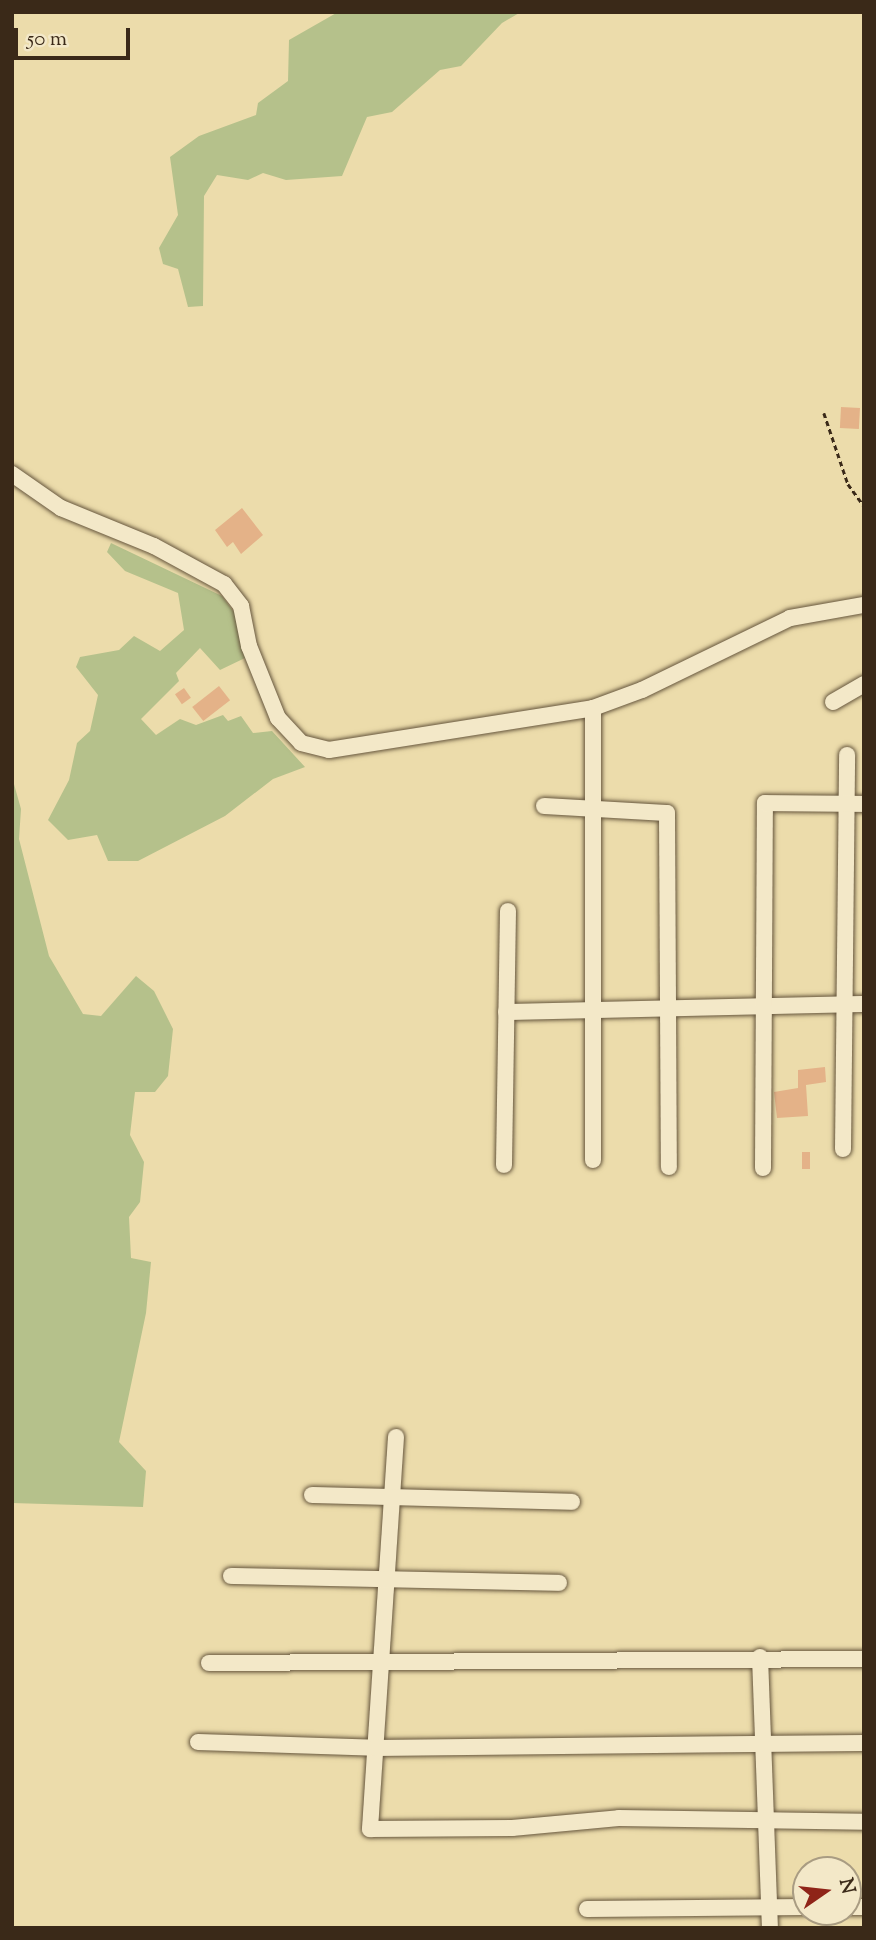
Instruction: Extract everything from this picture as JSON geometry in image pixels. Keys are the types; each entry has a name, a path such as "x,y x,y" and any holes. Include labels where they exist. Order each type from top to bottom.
{"street":[{"path":"12,474 61,508 154,547 224,584 241,606 249,646 278,718 301,743 329,750 593,708 642,691 790,618 864,605"},
{"path":"833,702 864,684"},
{"path":"593,708 593,1160"},
{"path":"843,1149 847,755"},
{"path":"763,1168 765,803 864,804"},
{"path":"544,806 667,813 669,1167"},
{"path":"504,1165 508,911"},
{"path":"506,1012 864,1004"},
{"path":"396,1437 370,1829 512,1828 619,1818 864,1822"},
{"path":"312,1495 572,1502"},
{"path":"231,1576 559,1583"},
{"path":"760,1657 770,1928"},
{"path":"209,1663 760,1657 864,1659"},
{"path":"198,1742 375,1748 864,1743"},
{"path":"586,1909 792,1907"}],"path":[{"path":"824,413 848,484 864,506"}],"green space":[{"path":"338,12 521,12 502,23 461,66 440,70 392,112 367,117 342,176 286,180 263,173 248,180 217,175 204,196 203,306 188,307 178,269 163,264 159,248 178,215 170,157 199,136 256,115 258,103 288,81 289,40"},
{"path":"111,543 222,596 239,619 245,658 220,670 200,648 176,673 179,681 141,719 156,735 180,719 196,725 223,715 228,721 241,716 253,733 272,731 305,767 273,779 225,816 138,861 108,861 97,835 68,840 48,820 69,780 77,743 90,731 98,695 76,667 80,657 119,650 134,636 160,651 184,630 178,593 125,571 107,552"},
{"path":"12,777 21,809 19,839 49,956 83,1014 101,1016 136,976 154,991 173,1029 168,1076 155,1092 135,1092 130,1135 144,1162 140,1202 129,1217 131,1258 151,1262 146,1313 119,1442 146,1471 143,1507 12,1503"}],"building":[{"path":"841,407 860,408 859,429 840,428"},
{"path":"242,508 263,535 241,554 233,542 227,547 215,530"},
{"path":"219,686 230,700 203,721 192,707"},
{"path":"184,688 191,698 182,704 175,694"},
{"path":"825,1067 826,1082 806,1085 808,1116 777,1118 774,1092 798,1088 798,1070"},
{"path":"802,1152 810,1152 810,1169 802,1169"}]}
